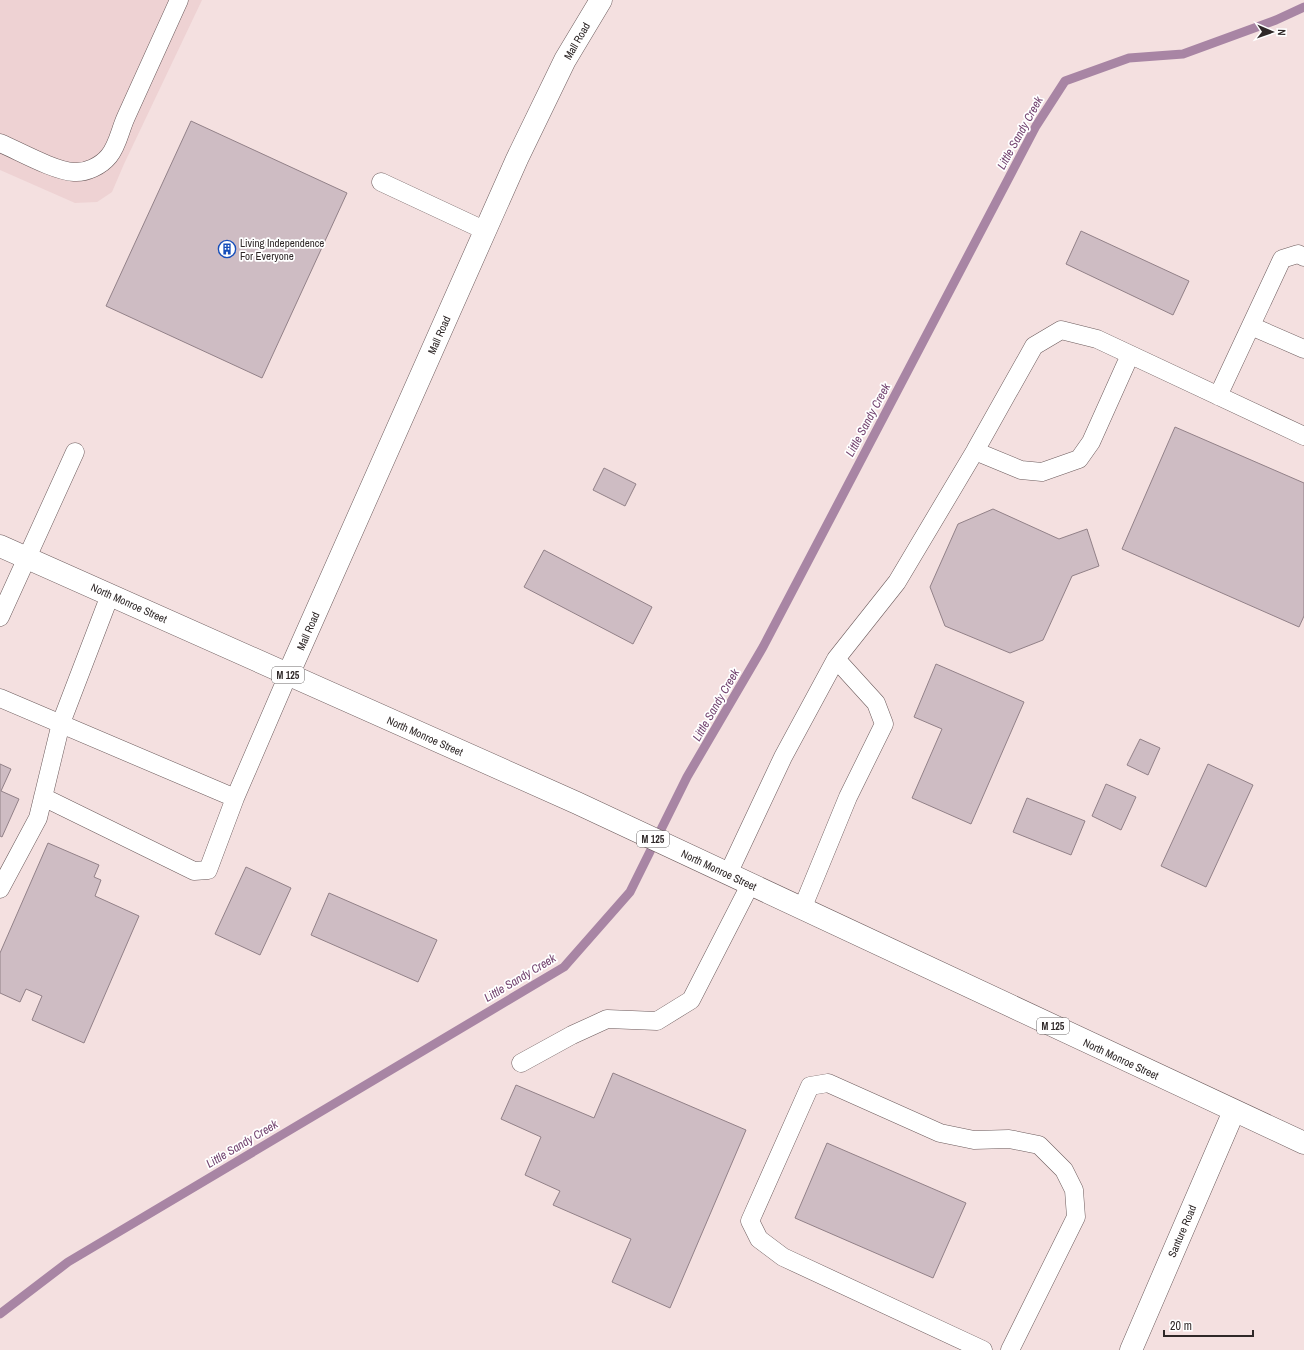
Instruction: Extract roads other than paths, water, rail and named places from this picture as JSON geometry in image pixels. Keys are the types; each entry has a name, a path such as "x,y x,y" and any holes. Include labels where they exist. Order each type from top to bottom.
{"main road":[{"name":"Mall Road","path":"288,674 517,159 565,60 601,0"},
{"name":"North Monroe Street","path":"0,546 577,803 1304,1143"},
{"name":"Santure Road","path":"1131,1350 1234,1111"}],"lane":[{"path":"0,142 62,170 74,172 85,171 97,166 109,157 116,145 124,123 179,0"},
{"path":"382,182 486,231"},
{"path":"1218,396 1282,259 1298,254 1304,257"},
{"path":"1251,326 1304,349"},
{"path":"728,874 783,758 836,659 897,582 975,451 1034,346 1061,330 1096,339 1304,436"},
{"path":"975,451 1021,470 1042,472 1079,459 1091,442 1130,355"},
{"path":"0,617 75,452"},
{"path":"0,889 38,818 61,723 110,595"},
{"path":"802,909 848,797 884,724 876,703 836,659"},
{"path":"43,797 194,871 208,870 235,798 288,674"},
{"path":"0,698 235,798"},
{"path":"521,1063 572,1034 607,1019 657,1020 691,1000 750,885"},
{"path":"983,1350 783,1257 759,1239 750,1221 810,1086 828,1083 940,1133 974,1140 1009,1139 1039,1145 1064,1170 1074,1190 1076,1217 1010,1350"}],"waterway":[{"name":"Little Sandy Creek","path":"0,1314 68,1262 564,967 630,892 687,777 763,647 1036,126 1065,81 1129,58 1183,54 1276,20 1304,7"}],"place":[{"name":"Living Independence For Everyone","path":"227,249"}]}
